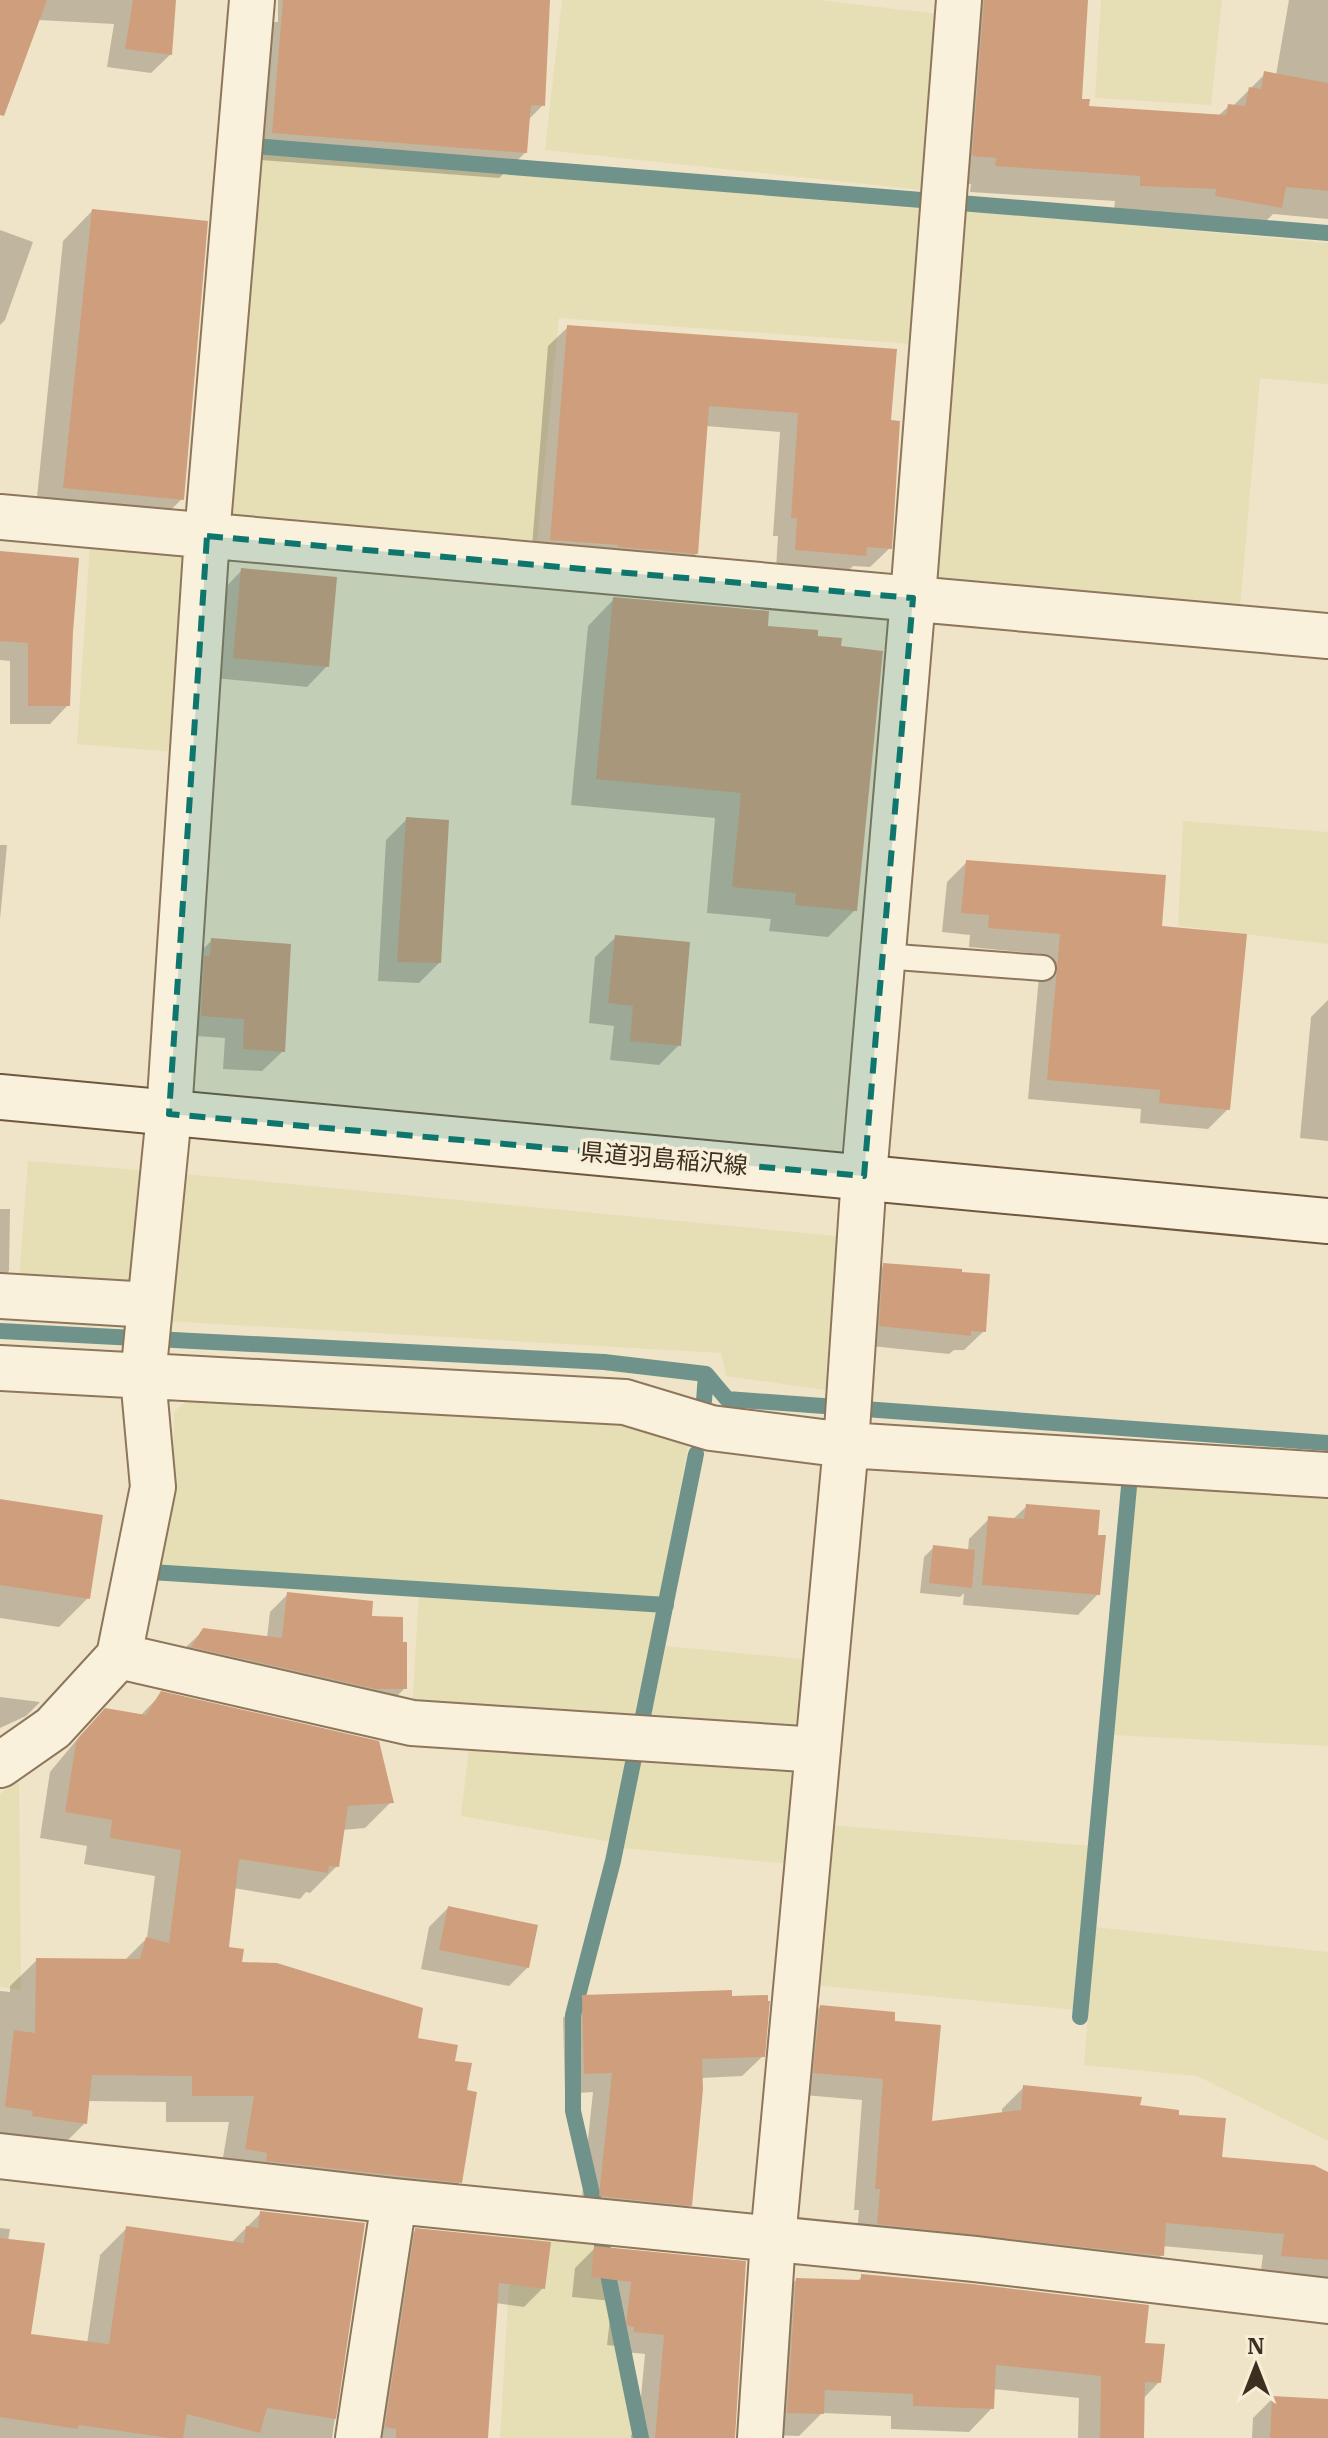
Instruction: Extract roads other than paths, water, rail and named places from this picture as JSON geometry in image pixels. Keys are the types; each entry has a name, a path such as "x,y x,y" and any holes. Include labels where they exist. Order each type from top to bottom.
{"street":[{"path":"0,1765 53,1728 119,1656 153,1487 146,1343 169,1114 207,536 252,0"},
{"path":"760,2438 773,2239 848,1417 864,1176 959,0"},
{"path":"0,517 1328,636"},
{"name":"県道羽島稲沢線","path":"0,1097 1328,1221"},
{"path":"0,1296 146,1343 625,1402 711,1428 848,1417 1328,1475"},
{"path":"0,1368 146,1343"},
{"path":"119,1656 412,1723 818,1750"},
{"path":"0,2156 394,2201 975,2259 1328,2301"},
{"path":"358,2438 394,2201"}],"lane":[{"path":"883,956 1043,968"}],"waterway":[{"path":"253,146 921,200"},
{"path":"960,203 1328,233"},
{"path":"0,1331 604,1362 706,1374 727,1399 1328,1443"},
{"path":"704,1401 706,1374"},
{"path":"642,1721 696,1454"},
{"path":"1080,2017 1131,1465"},
{"path":"151,1572 666,1605"},
{"path":"593,2198 573,2111 573,2015 613,1861 635,1753"},
{"path":"602,2245 641,2438"}]}
